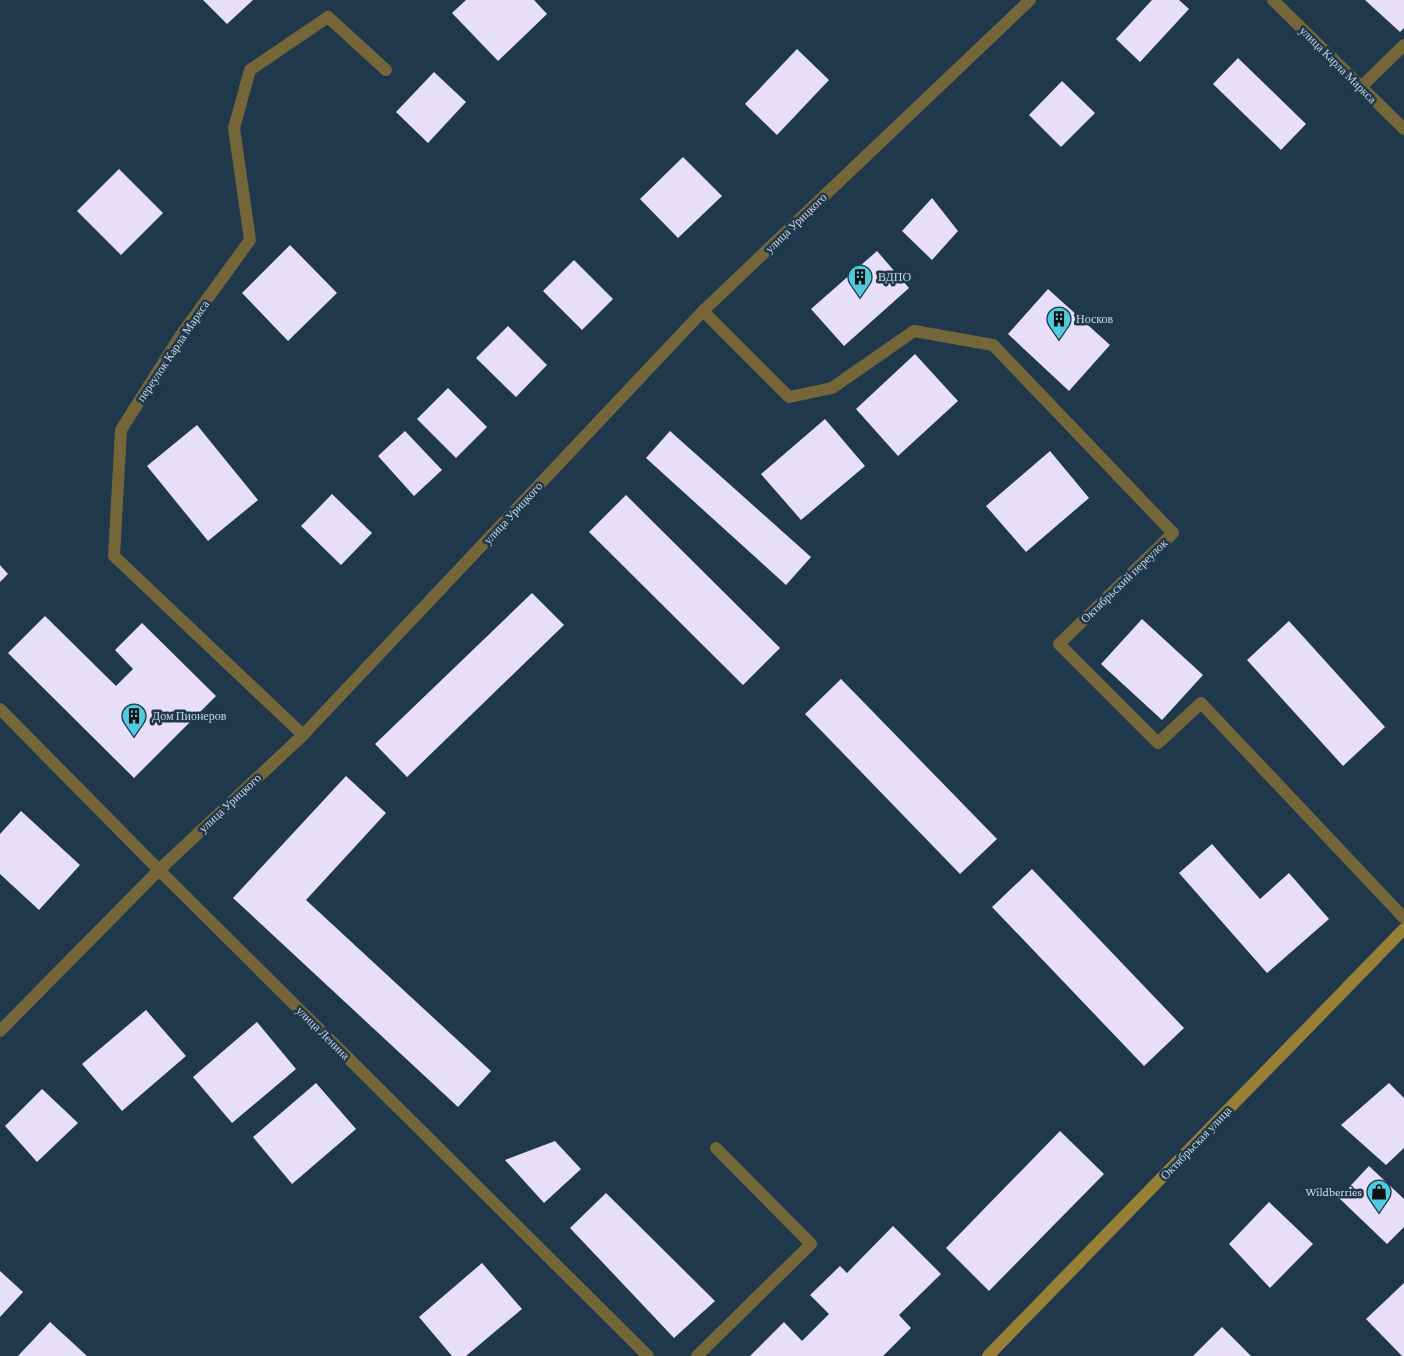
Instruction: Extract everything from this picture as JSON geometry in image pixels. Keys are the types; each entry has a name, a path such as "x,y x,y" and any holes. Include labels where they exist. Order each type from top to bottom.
{"main road":[{"name":"Октябрьская улица","path":"988,1356 1404,929"}],"street":[{"name":"улица Урицкого","path":"0,1031 159,870 303,735 703,311 1030,0"},
{"name":"улица Карла Маркса","path":"1273,0 1404,130"},
{"name":"переулок Карла Маркса","path":"303,735 114,556 121,430 181,335 250,240 234,128 250,70 328,17 386,70"},
{"path":"1361,87 1404,45"},
{"name":"Октябрьский переулок","path":"703,311 789,397 832,388 914,330 993,345 1173,533 1059,644 1158,742 1201,704 1404,918"},
{"name":"улица Ленина","path":"0,709 159,870 648,1356"},
{"path":"698,1356 810,1244 716,1148"}],"building":[{"path":"203,0 253,0 227,24"},
{"path":"466,0 534,0 547,14 498,61 452,13"},
{"path":"1152,0 1179,0 1189,9 1140,62 1116,39"},
{"path":"1365,0 1404,0 1404,28 1400,32"},
{"path":"797,49 829,80 777,135 745,104"},
{"path":"1238,58 1306,124 1281,150 1213,84"},
{"path":"434,72 466,102 428,143 396,112"},
{"path":"1062,81 1095,113 1061,147 1029,115"},
{"path":"683,157 722,196 678,238 640,199"},
{"path":"119,169 163,213 121,255 77,211"},
{"path":"932,198 958,231 932,260 902,231"},
{"path":"290,245 337,293 288,341 242,293"},
{"name":"ВДПО","path":"877,251 909,288 844,346 811,309"},
{"path":"574,260 613,299 582,330 543,291"},
{"name":"Носков","path":"1048,289 1110,345 1069,391 1008,334"},
{"path":"508,326 547,365 516,397 476,358"},
{"path":"915,354 958,401 898,456 856,409"},
{"path":"448,388 487,427 456,458 417,419"},
{"path":"825,419 865,466 801,520 761,474"},
{"path":"197,425 258,500 208,541 147,466"},
{"path":"405,431 442,470 414,496 378,456"},
{"path":"670,431 811,557 786,585 646,458"},
{"path":"1050,451 1089,498 1026,552 986,506"},
{"path":"332,494 372,533 341,565 301,526"},
{"path":"626,495 780,648 743,685 589,532"},
{"path":"0,565 8,574 0,582"},
{"path":"532,593 564,625 407,777 375,744"},
{"name":"Дом Пионеров","path":"45,616 116,686 133,669 115,650 142,623 216,696 134,778 8,653"},
{"path":"1142,619 1203,675 1162,720 1101,664"},
{"path":"1289,621 1385,727 1343,766 1247,660"},
{"path":"841,679 997,839 960,874 805,714"},
{"path":"346,776 386,813 306,900 491,1071 458,1107 233,898"},
{"path":"21,811 80,865 39,910 0,874 0,834"},
{"path":"1212,844 1260,899 1289,873 1329,919 1267,973 1179,873"},
{"path":"1032,869 1184,1028 1144,1066 992,907"},
{"path":"146,1010 186,1056 122,1111 82,1064"},
{"path":"257,1022 296,1069 232,1123 193,1077"},
{"path":"316,1083 356,1129 292,1184 253,1137"},
{"path":"1389,1083 1404,1098 1404,1148 1386,1165 1341,1125"},
{"path":"42,1089 78,1123 37,1162 5,1126"},
{"path":"1060,1131 1104,1174 989,1291 946,1248"},
{"path":"555,1141 581,1169 544,1203 505,1160"},
{"name":"Wildberries","path":"1369,1166 1404,1199 1404,1227 1387,1244 1339,1198"},
{"path":"606,1193 715,1301 674,1338 570,1228"},
{"path":"1269,1202 1313,1244 1270,1288 1229,1244"},
{"path":"893,1226 941,1274 899,1315 911,1328 883,1356 750,1356 784,1322 802,1341 829,1314 810,1295 840,1266 847,1273"},
{"path":"482,1263 522,1309 466,1356 452,1356 419,1317"},
{"path":"0,1271 23,1292 0,1317"},
{"path":"1404,1283 1404,1356 1402,1356 1366,1319"},
{"path":"50,1322 87,1356 18,1356"},
{"path":"1222,1327 1251,1356 1193,1356"}],"place":[{"name":"ВДПО","path":"860,298"},
{"name":"Носков","path":"1059,340"},
{"name":"Дом Пионеров","path":"134,737"},
{"name":"Wildberries","path":"1379,1213"}]}
